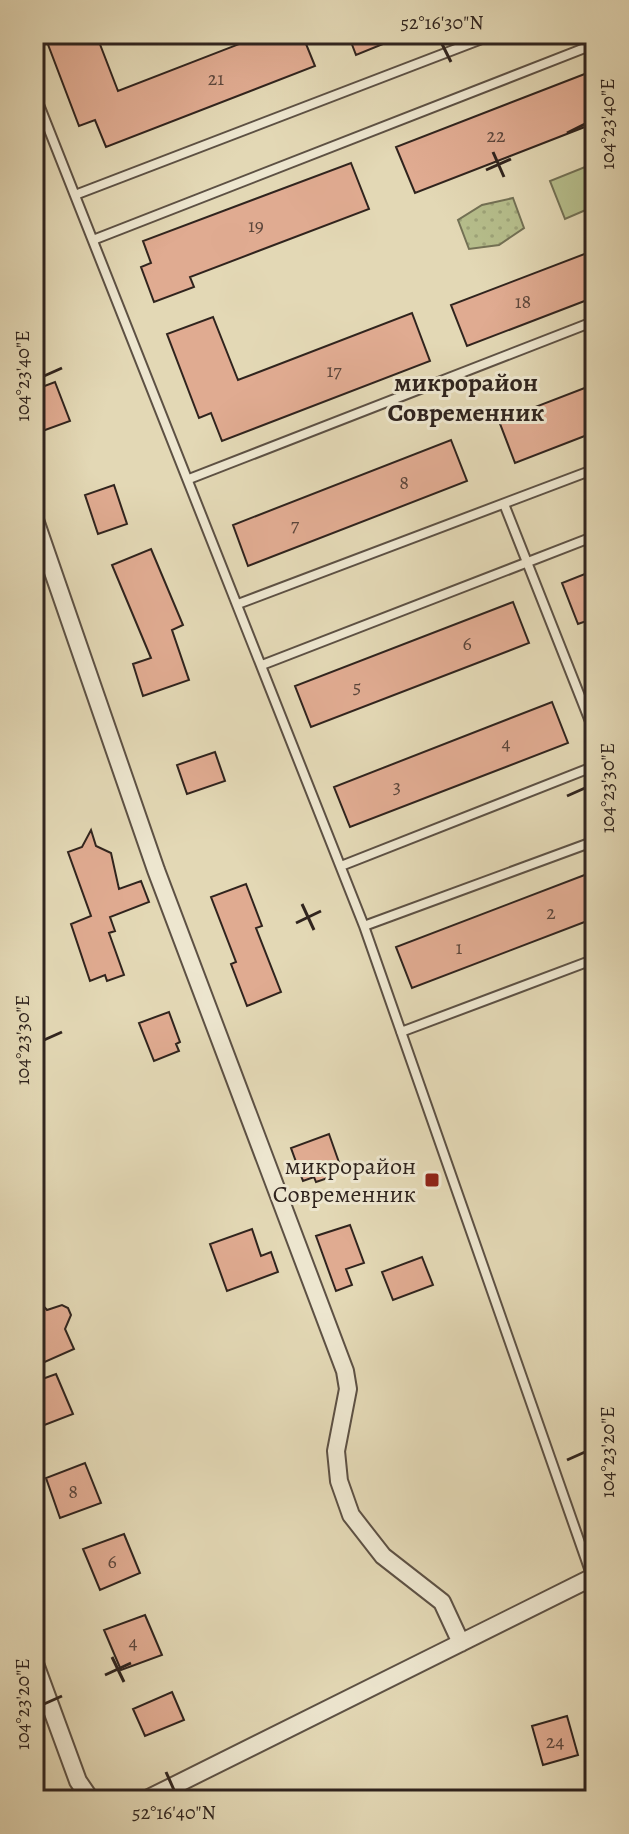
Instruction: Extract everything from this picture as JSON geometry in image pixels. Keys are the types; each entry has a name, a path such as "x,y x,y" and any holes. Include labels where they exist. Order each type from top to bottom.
{"street":[{"path":"34,517 156,870 345,1371 348,1389 336,1451 339,1481 351,1515 383,1556 442,1602 461,1643"},
{"path":"145,1800 594,1577"},
{"path":"34,1661 78,1781 91,1800"}],"lane":[{"path":"75,195 495,34"},
{"path":"93,240 595,44"},
{"path":"34,92 364,926 594,1577"},
{"path":"189,479 595,321"},
{"path":"238,604 595,469"},
{"path":"504,504 595,734"},
{"path":"262,665 595,536"},
{"path":"341,866 595,766"},
{"path":"364,926 595,841"},
{"path":"401,1032 595,959"}],"green space":[{"path":"595,163 595,206 565,219 550,181"},
{"path":"513,198 524,228 499,245 469,249 458,220 482,205"}],"building":[{"path":"44,34 96,34 118,91 265,34 302,34 315,66 106,147 95,120 79,126"},
{"path":"348,34 405,34 405,35 356,55"},
{"path":"595,70 595,123 415,193 396,147"},
{"path":"351,163 369,209 190,277 194,287 154,302 141,267 151,263 143,241"},
{"path":"595,250 595,297 467,346 451,305"},
{"path":"412,313 430,361 222,441 211,413 199,418 167,334 213,317 238,380"},
{"path":"55,382 70,421 34,434 34,390"},
{"path":"595,384 595,432 515,463 499,421"},
{"path":"451,440 467,481 248,566 233,525"},
{"path":"114,485 127,524 98,534 85,495"},
{"path":"151,549 183,625 172,630 189,680 143,696 133,664 151,658 112,565"},
{"path":"595,570 595,618 578,624 562,583"},
{"path":"513,602 529,643 311,727 295,686"},
{"path":"552,702 568,743 350,827 334,787"},
{"path":"215,752 225,781 187,794 177,765"},
{"path":"91,830 96,846 111,853 119,889 141,881 149,902 110,917 115,931 109,933 124,975 107,981 105,975 90,981 71,924 91,916 68,852 82,847"},
{"path":"595,871 595,918 412,988 396,947"},
{"path":"246,884 262,926 256,928 281,992 247,1006 231,964 236,962 211,897"},
{"path":"169,1012 180,1042 176,1044 179,1051 154,1061 139,1023"},
{"path":"329,1134 341,1168 329,1172 331,1177 316,1182 314,1177 303,1181 291,1148"},
{"path":"350,1225 364,1263 346,1269 352,1285 336,1291 316,1236"},
{"path":"252,1229 261,1256 271,1252 278,1272 227,1291 210,1244"},
{"path":"422,1257 433,1285 393,1300 382,1272"},
{"path":"34,1296 47,1310 62,1305 68,1308 71,1315 65,1329 74,1349 38,1365 34,1355"},
{"path":"56,1374 73,1414 34,1429 34,1382"},
{"path":"85,1463 101,1503 60,1518 46,1478"},
{"path":"124,1534 140,1573 100,1590 83,1549"},
{"path":"145,1615 162,1655 121,1670 104,1630"},
{"path":"172,1692 184,1720 145,1736 133,1709"},
{"path":"567,1716 578,1755 543,1765 532,1726"}],"place":[{"name":"микрорайон Современник","path":"432,1180"}],"district":[{"name":"микрорайон Современник","path":"466,397"}]}
